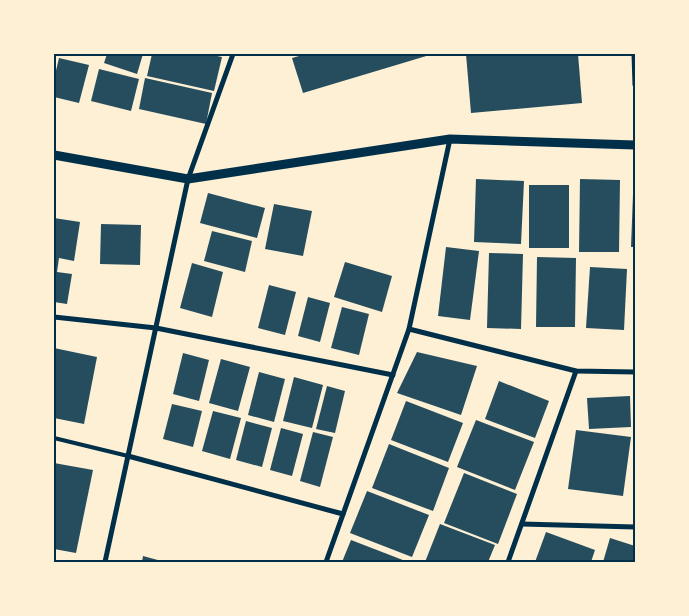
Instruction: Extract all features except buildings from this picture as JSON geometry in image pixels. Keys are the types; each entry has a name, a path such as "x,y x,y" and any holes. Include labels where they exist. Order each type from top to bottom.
{"street":[{"path":"105,562 188,179 233,54"},
{"path":"634,54 635,85"},
{"path":"326,562 409,329 450,139"},
{"path":"54,155 188,179 450,139 635,145"},
{"path":"54,317 156,328 393,375"},
{"path":"409,329 576,372 635,372"},
{"path":"508,562 576,372"},
{"path":"128,456 343,514"},
{"path":"522,524 635,528"}],"lane":[{"path":"54,438 128,456"}]}
